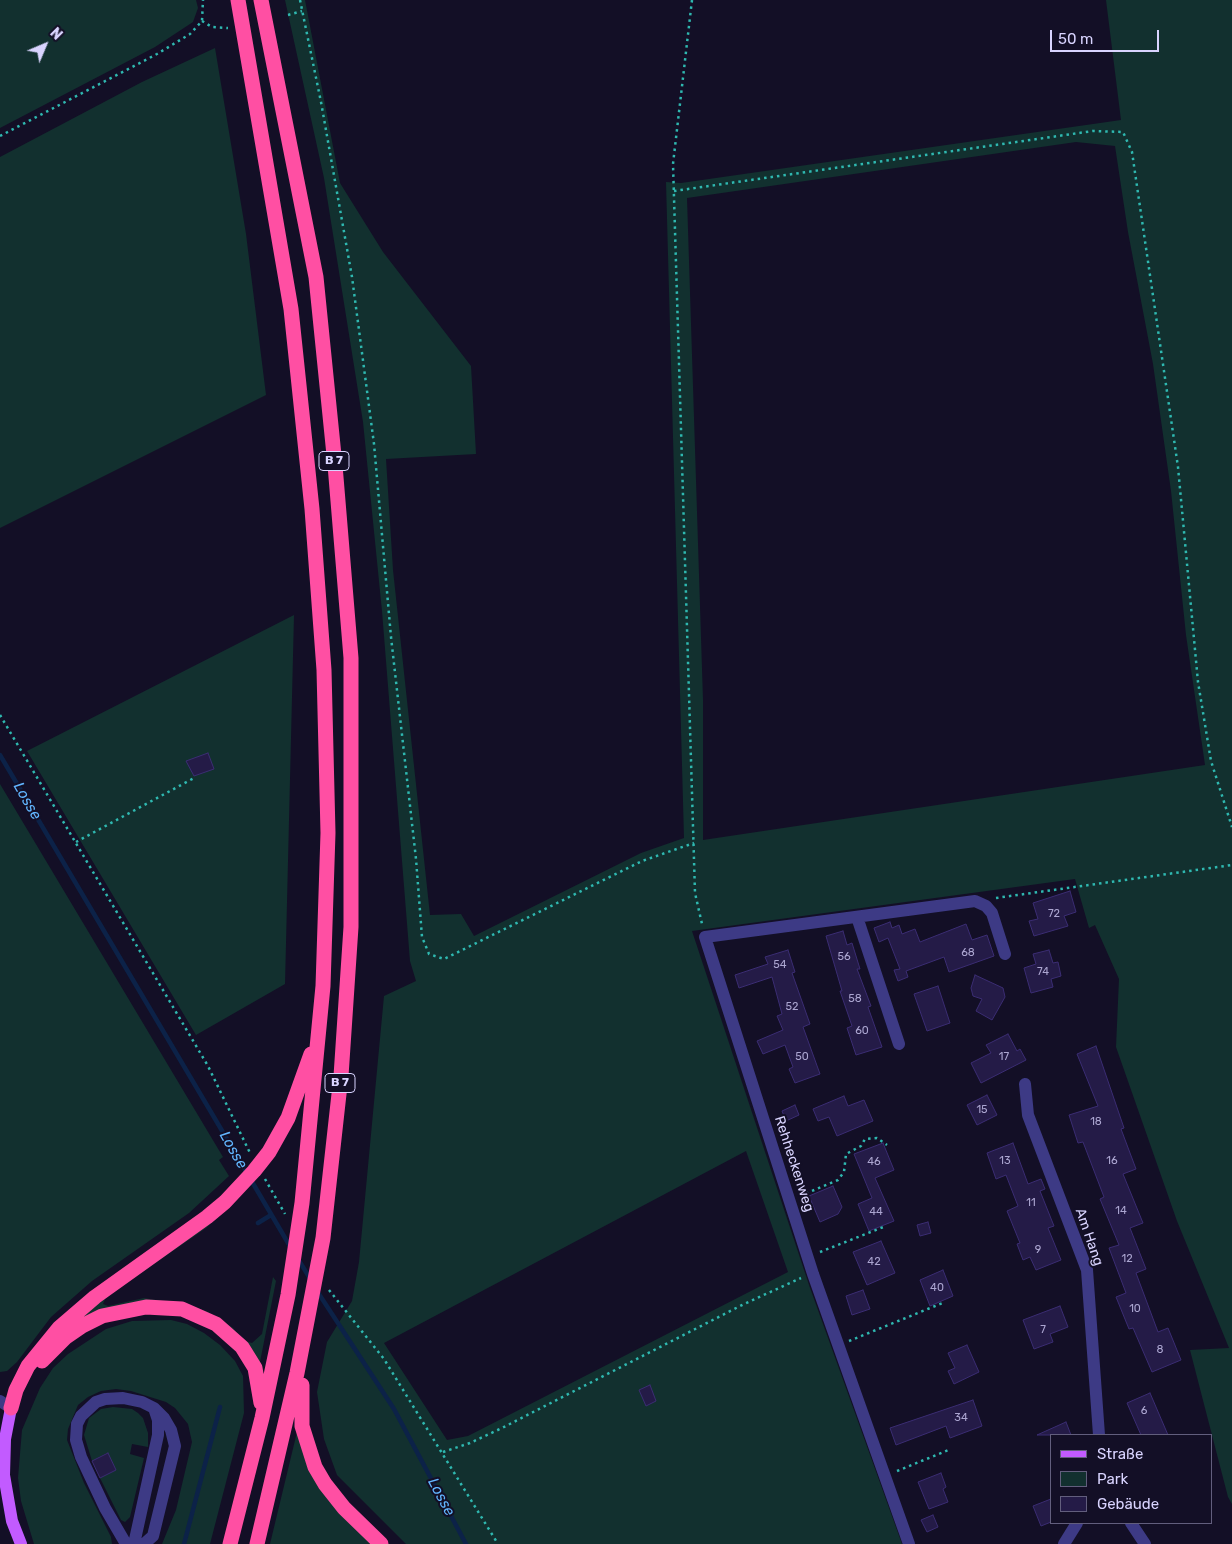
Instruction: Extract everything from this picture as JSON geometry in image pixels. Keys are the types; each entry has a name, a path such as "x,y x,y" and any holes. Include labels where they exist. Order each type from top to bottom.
{"highway":[{"name":"B 7","path":"230,1544 262,1418 288,1295 302,1203 320,1024 327,893 328,778 324,670 312,509 291,309 238,0"},
{"name":"B 7","path":"257,1544 304,1342 323,1238 341,1076 350,936 351,658 316,277 261,0"},
{"path":"4,1405 16,1390 28,1366 48,1339 68,1319 95,1296 185,1233 225,1202 268,1152 294,1105 320,1024"},
{"path":"4,1405 47,1356 82,1326 111,1313 159,1306 182,1309 208,1319 223,1329 242,1347 257,1375 262,1418"},
{"path":"304,1342 301,1416 310,1458 319,1476 332,1494 381,1544"}],"main road":[{"path":"4,1405 4,1475 12,1521 21,1544"}],"street":[{"path":"705,937 975,902 986,906 992,913 1005,954"},
{"path":"857,917 899,1044"},
{"name":"Rehheckenweg","path":"705,937 813,1274 909,1544"},
{"name":"Am Hang","path":"1025,1084 1028,1115 1087,1270 1099,1434"},
{"path":"126,1544 81,1457 76,1440 77,1424 88,1408 104,1399 123,1398 142,1402 154,1408 164,1418 175,1446 153,1536 144,1544"},
{"path":"134,1544 158,1435 158,1420 154,1408"},
{"path":"1064,1544 1076,1524"},
{"path":"1132,1524 1145,1544"}],"path":[{"path":"0,136 157,54 190,34 202,21 204,0"},
{"path":"300,0 321,102 352,277 374,444 391,637 416,859 422,937 428,954 444,959 642,861 694,843"},
{"path":"692,0 673,164 696,893 705,937"},
{"path":"288,15 302,11"},
{"path":"202,21 212,27 229,28"},
{"path":"674,191 1093,131 1123,132 1132,152 1178,467 1198,682 1211,761 1232,827"},
{"path":"0,715 208,1066 243,1141"},
{"path":"76,842 194,778"},
{"path":"975,902 1232,865"},
{"path":"809,1193 838,1180 844,1172 846,1154 861,1146 865,1139 877,1138 887,1146"},
{"path":"819,1252 886,1226"},
{"path":"443,1452 494,1432 768,1292 813,1274"},
{"path":"850,1340 945,1302"},
{"path":"338,1304 370,1340 415,1413 443,1452 498,1544"},
{"path":"894,1472 952,1449"}],"green space":[{"path":"0,0 196,0 198,8 193,22 155,47 0,128"},
{"path":"285,0 305,0 340,183 383,252 471,366 476,454 386,459 393,570 430,915 461,914 474,936 641,853 684,838 666,182 681,183 1121,120 1106,0 1232,0 1232,1504 1228,1497 1190,1350 1229,1348 1177,1221 1116,1047 1119,979 1095,925 1089,928 1075,879 692,931 809,1285 902,1544 406,1544 337,1475 324,1439 317,1392 327,1342 352,1301 359,1262 384,996 416,981 410,961 382,611 363,422 324,178","holes":["1076,142 1115,146 1128,232 1153,364 1171,491 1186,635 1205,765 703,840 703,700 687,198","746,1151 788,1272 468,1436 447,1440 384,1343"]},
{"path":"215,48 246,234 266,395 0,528 0,157 142,82"},
{"path":"294,615 285,984 196,1035 27,751"},
{"path":"0,784 223,1157 219,1160 229,1176 189,1213 92,1281 51,1317 17,1362 7,1371 0,1372"},
{"path":"222,1213 206,1228 106,1297 103,1304 108,1306 144,1298 192,1306 208,1312 233,1328 244,1341 252,1343 262,1334 273,1277 276,1281 259,1367 229,1332 155,1305 63,1337 67,1321"},
{"path":"171,1320 187,1324 204,1333 220,1345 235,1361 243,1376 244,1413 210,1544 162,1544 176,1510 192,1442 188,1424 175,1408 166,1402 131,1391 116,1389 101,1391 88,1397 78,1405 68,1429 67,1440 84,1483 111,1537 112,1544 34,1544 21,1501 18,1478 22,1430 40,1388 53,1368 68,1354 106,1329 132,1321"},
{"path":"113,1407 132,1409 138,1413 143,1418 148,1433 148,1447 132,1444 130,1454 144,1458 130,1517 125,1522 121,1520 100,1478 116,1470 107,1453 92,1461 84,1435 89,1418 101,1409"},
{"path":"297,1432 308,1456 379,1544 270,1544"}],"building":[{"path":"208,753 214,769 194,776 186,761"},
{"path":"1070,891 1076,912 1064,916 1068,926 1034,936 1029,921 1038,919 1033,903"},
{"path":"890,922 892,928 899,925 902,934 915,929 920,942 966,924 972,940 987,935 994,956 949,972 944,957 906,971 908,977 898,981 894,970 900,969 888,938 879,942 874,928"},
{"path":"843,931 847,945 852,943 860,969 857,969 871,1006 868,1007 882,1047 856,1055 847,1028 852,1026 840,991 842,991 826,936"},
{"path":"788,950 795,972 792,973 810,1024 803,1027 820,1074 795,1083 789,1069 793,1067 785,1045 763,1054 757,1041 783,1030 777,1016 782,1014 772,977 739,988 735,975 768,964 765,957"},
{"path":"1049,950 1053,963 1058,962 1061,976 1051,979 1053,987 1031,993 1024,968 1036,964 1033,954"},
{"path":"975,975 1003,988 1005,997 992,1020 976,1011 982,999 973,996 971,988"},
{"path":"938,986 950,1023 927,1031 914,994"},
{"path":"1008,1034 1017,1051 1020,1049 1026,1060 981,1083 971,1063 991,1053 986,1045"},
{"path":"1096,1046 1124,1128 1121,1129 1136,1169 1123,1174 1143,1223 1130,1228 1146,1269 1136,1273 1158,1332 1168,1328 1181,1360 1152,1372 1133,1328 1129,1329 1116,1297 1126,1293 1109,1248 1119,1245 1100,1199 1104,1197 1083,1142 1078,1143 1069,1115 1098,1106 1077,1054"},
{"path":"987,1095 997,1115 977,1125 967,1105"},
{"path":"844,1096 848,1106 864,1100 873,1121 837,1136 829,1117 818,1121 813,1109"},
{"path":"795,1105 799,1115 786,1121 782,1111"},
{"path":"883,1143 894,1170 875,1178 894,1221 869,1231 858,1204 872,1198 854,1154"},
{"path":"1013,1143 1028,1184 1041,1179 1045,1189 1040,1191 1054,1226 1048,1228 1061,1260 1036,1270 1030,1257 1023,1260 1017,1244 1020,1243 1007,1211 1018,1206 1006,1175 996,1179 987,1153"},
{"path":"833,1186 842,1207 838,1214 820,1222 809,1196"},
{"path":"928,1222 931,1233 920,1236 917,1225"},
{"path":"881,1241 895,1273 867,1285 853,1252"},
{"path":"943,1270 953,1296 930,1306 920,1280"},
{"path":"863,1290 870,1309 852,1315 846,1296"},
{"path":"1060,1306 1068,1327 1050,1334 1053,1342 1034,1349 1023,1320"},
{"path":"967,1345 979,1372 954,1384 948,1371 955,1368 948,1353"},
{"path":"650,1385 656,1401 646,1406 639,1390"},
{"path":"1150,1393 1168,1434 1141,1434 1127,1403"},
{"path":"973,1400 982,1426 950,1438 946,1426 896,1445 890,1428"},
{"path":"1066,1422 1071,1434 1050,1434 1037,1435"},
{"path":"108,1453 116,1470 100,1478 92,1461"},
{"path":"941,1473 946,1487 943,1489 948,1502 929,1509 918,1482"},
{"path":"1050,1499 1050,1522 1041,1526 1033,1506"},
{"path":"933,1515 938,1527 927,1532 921,1520"}],"waterway":[{"name":"Losse","path":"0,755 247,1173"},
{"name":"Losse","path":"251,1180 291,1248"},
{"path":"258,1223 271,1215"},
{"name":"Losse","path":"298,1259 311,1280"},
{"name":"Losse","path":"317,1291 394,1409 466,1544"},
{"path":"184,1544 220,1407"}]}
